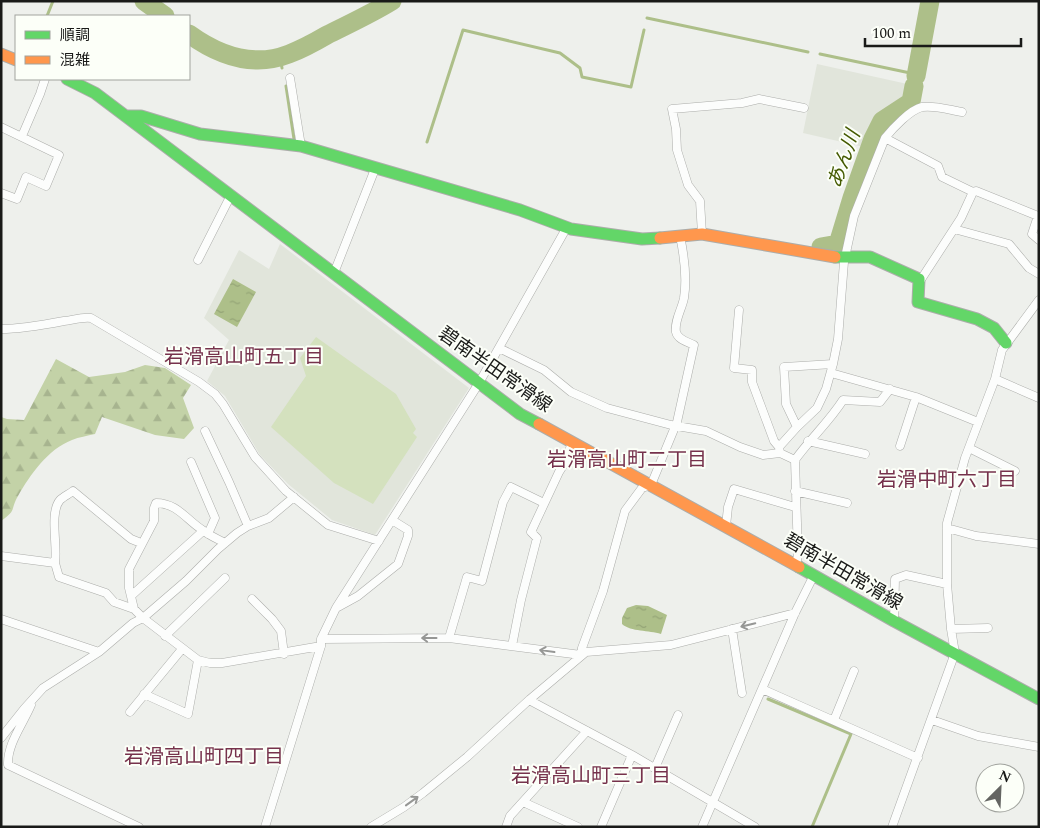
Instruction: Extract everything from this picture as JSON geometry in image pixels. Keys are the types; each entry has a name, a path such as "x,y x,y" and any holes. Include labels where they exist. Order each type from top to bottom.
{"main road":[{"path":"1,54 15,60"},
{"name":"碧南半田常滑線","path":"69,80 95,93 520,414 1039,699"},
{"path":"126,116 141,116 200,134 301,146 520,210 567,227 605,235 642,239 702,234 836,257 870,257 919,279 918,302 972,318 993,328 1000,334 1006,344"}],"street":[{"path":"290,78 301,146"},
{"path":"22,136 45,80"},
{"path":"702,234 700,201 688,185 677,150 672,108 742,103 759,98 804,108"},
{"path":"499,348 544,370 571,392 607,408 713,433 740,447 763,455 780,450 797,427 817,408 831,373 838,339 846,256 854,216 885,138 903,120 921,108 934,107 962,112"},
{"path":"1,127 59,155 46,186 26,177 17,199 1,193"},
{"path":"885,138 938,166 942,177 947,180 973,192 976,190 1038,216 1032,234 1039,240"},
{"path":"334,273 375,169"},
{"path":"920,281 954,229 973,192"},
{"path":"198,260 231,195"},
{"path":"265,827 321,642 336,608 480,383 567,227"},
{"path":"954,229 1009,244 1028,268 1039,274"},
{"path":"581,655 603,591 623,516 642,488 651,485 676,425 694,345 681,340 676,332 677,320 684,299 680,236"},
{"path":"892,827 955,654 947,584 946,528 950,510 1002,350 1039,300"},
{"path":"739,310 734,368 752,370 752,382 774,441 780,450 795,460"},
{"path":"1,329 29,327 79,317 91,318 200,382 214,394 233,419 255,457 286,491 328,525 379,541"},
{"path":"797,427 786,404 784,367 834,364"},
{"path":"831,373 916,397 978,422"},
{"path":"994,379 1039,398"},
{"path":"796,565 798,555 795,460 808,441 831,417 842,400 880,402 890,389"},
{"path":"900,446 916,397"},
{"path":"205,431 230,482 248,526"},
{"path":"808,441 865,454"},
{"path":"512,646 521,600 537,538 531,532 566,461 572,442"},
{"path":"969,448 1015,472"},
{"path":"131,596 205,532 215,518 191,462"},
{"path":"449,638 467,577 482,581 503,502 511,487 544,503"},
{"path":"726,526 728,507 734,489 796,506"},
{"path":"795,491 847,503"},
{"path":"141,544 131,539 73,492 60,500 55,512 57,552 55,563 59,577 106,593 114,602 134,609 165,636 198,660 222,664 284,654 321,642 449,638 581,655"},
{"path":"1,738 43,688 99,652 186,582 225,543 248,526 269,518 294,497"},
{"path":"134,609 129,569 154,521 156,503 165,503 176,508 205,532 225,543"},
{"path":"336,608 358,596 398,564 406,543 408,530 392,520"},
{"path":"946,528 976,536 1039,544"},
{"path":"1,556 55,563"},
{"path":"702,827 795,613 814,575"},
{"path":"894,621 895,580 906,575 947,584"},
{"path":"165,636 224,578"},
{"path":"252,599 281,631 284,654"},
{"path":"371,827 423,793 467,757 529,700 586,652 671,645 795,613"},
{"path":"1,619 99,652"},
{"path":"951,629 988,628"},
{"path":"732,629 742,693"},
{"path":"130,712 182,649"},
{"path":"144,694 188,714 198,660"},
{"path":"834,720 854,671"},
{"path":"762,689 918,758"},
{"path":"33,698 25,720 7,754 8,765 139,827"},
{"path":"529,700 632,755 756,827"},
{"path":"655,768 678,715"},
{"path":"932,720 978,736 1039,747"},
{"path":"506,827 510,816 586,731"},
{"path":"601,827 632,755"},
{"path":"523,802 578,827"}],"shaded area":[{"path":"817,64 912,85 909,101 881,119 868,148 803,133"},
{"path":"280,244 469,388 375,535 332,520 288,484 260,455 225,396 207,381 229,340 204,318 239,250 269,269"},
{"path":"316,337 396,394 416,429 413,433 417,437 373,504 334,483 271,427 306,376 300,358"}],"green space":[{"path":"56,359 89,377 125,372 145,365 165,368 191,385 183,398 194,428 184,439 155,435 102,417 95,434 80,437 63,444 40,464 18,496 11,512 1,521 1,417 24,420"}],"water":[{"path":"233,279 256,292 237,327 214,314"},
{"path":"636,605 648,606 667,615 661,634 635,630 622,624 622,618 627,608"}],"waterway":[{"path":"47,15 53,1"},
{"path":"144,1 164,15"},
{"path":"190,35 212,48 236,57 262,60 276,58 304,48 392,1"},
{"path":"820,54 915,74 930,1"},
{"name":"あん川","path":"916,76 930,1"},
{"path":"647,18 808,52"},
{"path":"427,142 463,30 560,53 580,68 582,77 631,87 644,30"},
{"path":"280,57 282,68"},
{"path":"286,86 294,139"},
{"name":"あん川","path":"821,247 838,244 873,139 882,121 911,102 914,86"},
{"path":"768,699 851,734 812,827"}],"traffic: fast":[{"path":"69,80 95,93 520,414 539,424"},
{"path":"126,116 141,116 200,134 301,146 520,210 571,229 642,239 660,238"},
{"path":"835,257 870,257 919,279 918,302 977,319 994,328 1006,343"},
{"path":"799,567 894,621 1039,699"}],"traffic: slow":[{"path":"1,54 15,60"},
{"path":"660,238 702,234 835,257"},
{"path":"539,424 799,567"}],"district":[{"name":"岩滑高山町五丁目","path":"244,357"},
{"name":"岩滑高山町二丁目","path":"627,460"},
{"name":"岩滑中町六丁目","path":"947,480"},
{"name":"岩滑高山町四丁目","path":"204,757"},
{"name":"岩滑高山町三丁目","path":"591,776"}]}
